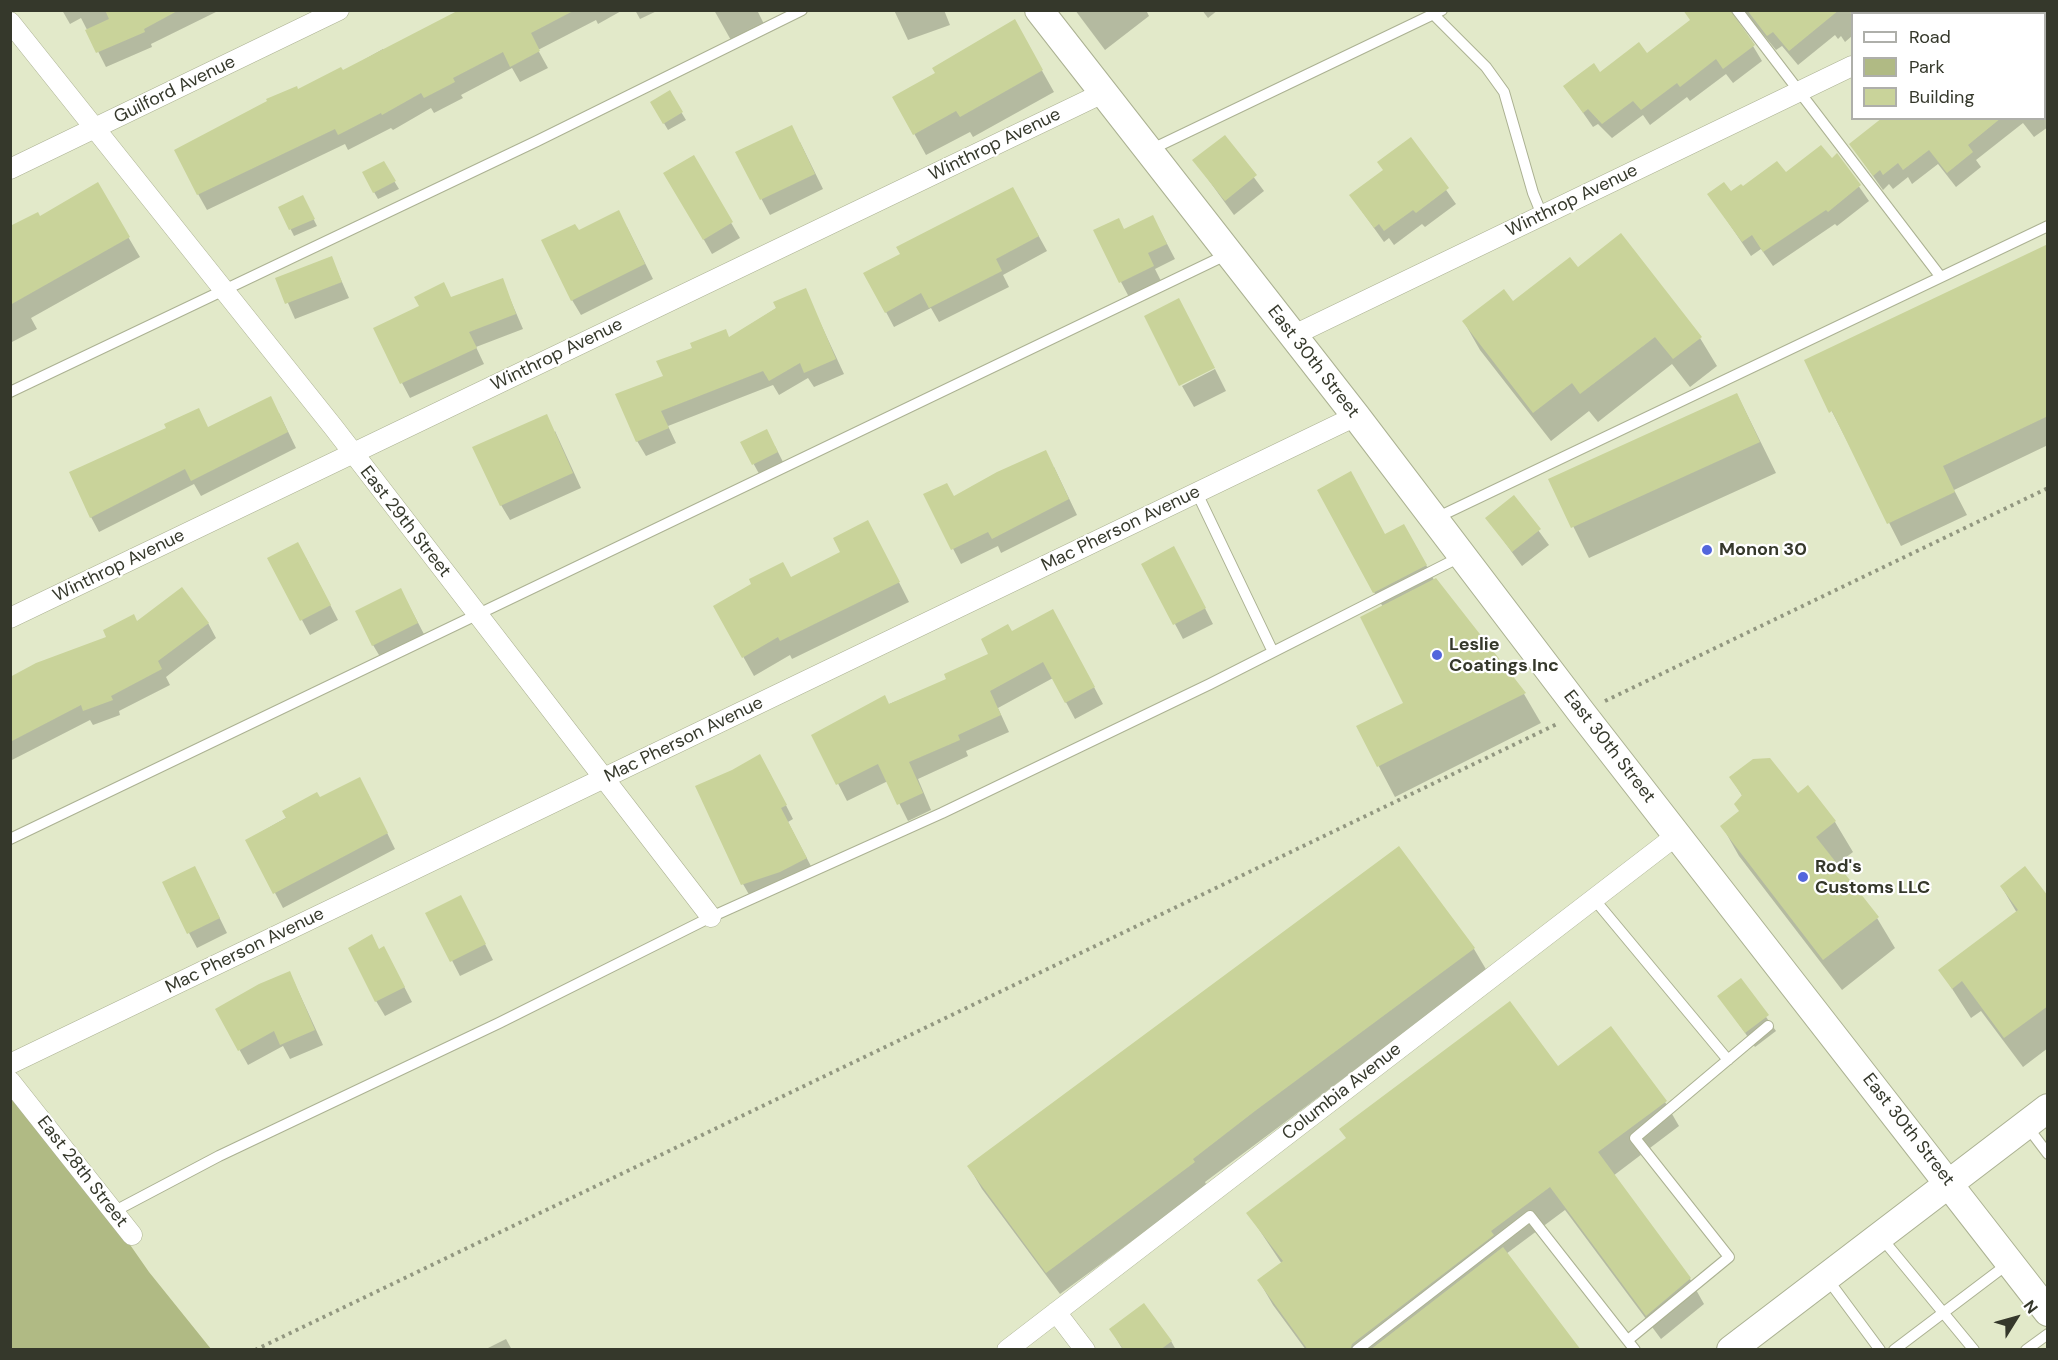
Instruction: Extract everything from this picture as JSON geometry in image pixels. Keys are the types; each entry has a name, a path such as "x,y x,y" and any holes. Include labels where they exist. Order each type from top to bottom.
{"main road":[{"name":"East 30th Street","path":"1039,10 1356,416 1677,835 2048,1312"},
{"path":"1731,1350 2037,1117"}],"street":[{"name":"Guilford Avenue","path":"10,169 339,10"},
{"name":"East 29th Street","path":"10,22 352,453 711,917"},
{"name":"Winthrop Avenue","path":"1292,336 1851,66"},
{"name":"Winthrop Avenue","path":"10,618 1103,93"},
{"name":"Mac Pherson Avenue","path":"10,1064 1356,416"},
{"name":"Columbia Avenue","path":"1007,1350 1677,835"},
{"name":"East 28th Street","path":"10,1081 132,1234"},
{"path":"1056,1312 1085,1350"}],"lane":[{"path":"10,392 224,291 802,10"},
{"path":"1737,10 1940,276"},
{"path":"1149,151 1438,13 1486,67 1504,92 1533,193 1542,215"},
{"path":"1434,519 2048,226"},
{"path":"10,839 1229,254"},
{"path":"1197,493 1273,652"},
{"path":"113,1212 219,1156 499,1023 711,917 942,813 1273,652 1462,555"},
{"path":"1594,899 1728,1060"},
{"path":"1356,1350 1530,1216 1632,1345 1729,1257 1635,1138 1768,1026"},
{"path":"2037,1117 2048,1154"},
{"path":"1880,1236 1974,1350"},
{"path":"1894,1350 2009,1263"},
{"path":"1826,1276 1880,1350"},
{"path":"2026,1350 2048,1334"}],"path":[{"path":"1608,699 2048,488"},
{"path":"255,1350 1556,724"}],"green space":[{"path":"10,1096 79,1184 103,1206 149,1272 211,1349 11,1349"}],"building":[{"path":"105,10 179,10 144,29 145,32 96,53 85,30 109,19"},
{"path":"459,10 575,10 531,33 540,51 510,67 503,52 453,78 455,82 424,98 421,93 382,115 381,113 338,135 335,129 197,195 174,150 267,101 266,99 297,86 298,89 341,67 343,70"},
{"path":"1683,10 1730,10 1755,45 1723,69 1716,59 1680,87 1677,83 1641,110 1633,101 1602,124 1588,109 1583,113 1563,86 1594,63 1600,72 1639,42 1647,53 1690,20"},
{"path":"1747,10 1839,10 1789,51 1773,32 1767,36"},
{"path":"1015,19 1043,70 960,117 956,111 913,135 892,97 935,73 932,68"},
{"path":"670,90 683,112 663,124 650,102"},
{"path":"1879,120 1999,120 1968,145 1973,152 1947,173 1929,150 1903,170 1898,163 1883,175 1880,170 1873,176 1849,144"},
{"path":"792,125 815,174 760,200 735,152"},
{"path":"1225,135 1257,175 1225,201 1192,160"},
{"path":"1411,137 1449,188 1416,213 1413,210 1384,231 1379,224 1374,228 1349,195 1383,170 1377,162"},
{"path":"1821,145 1832,158 1837,153 1861,185 1828,212 1826,210 1763,252 1752,235 1742,242 1707,194 1724,182 1731,191 1741,184 1743,186 1777,161 1786,172"},
{"path":"694,155 733,222 703,240 663,173"},
{"path":"384,161 396,181 373,193 362,172"},
{"path":"98,182 130,237 10,305 10,226 38,212 40,216"},
{"path":"1013,187 1039,236 996,259 1002,271 929,308 921,293 885,313 863,273 900,254 896,247"},
{"path":"303,195 315,219 289,230 278,207"},
{"path":"619,210 645,264 571,301 541,240 575,224 579,230"},
{"path":"1153,215 1167,244 1148,253 1154,266 1119,283 1093,230 1119,218 1124,229"},
{"path":"1621,233 1702,337 1673,359 1655,337 1580,394 1572,383 1533,413 1462,321 1504,289 1513,301 1570,257 1578,267"},
{"path":"2048,244 2048,416 1943,466 1955,492 1887,524 1832,411 1829,413 1804,360"},
{"path":"332,256 342,282 285,304 275,278"},
{"path":"503,278 516,314 469,332 477,348 400,384 373,328 419,306 414,297 444,282 451,297"},
{"path":"806,288 836,359 804,373 800,363 769,381 763,371 661,411 669,428 636,442 615,394 663,376 656,361 692,348 690,343 726,329 729,337 776,308 773,302"},
{"path":"1179,298 1215,368 1179,386 1144,316"},
{"path":"1737,393 1760,442 1571,528 1548,479"},
{"path":"271,396 288,432 191,481 185,469 90,518 69,472 166,428 164,424 199,408 208,427"},
{"path":"547,414 573,473 500,506 472,447"},
{"path":"767,429 778,452 752,465 740,442"},
{"path":"1046,450 1069,499 992,539 988,532 951,550 923,494 947,483 954,496 997,472"},
{"path":"1351,471 1385,534 1404,524 1427,565 1373,593 1317,490"},
{"path":"1514,495 1541,529 1512,552 1485,518"},
{"path":"868,520 900,582 780,641 778,637 742,658 713,606 751,584 749,579 783,562 791,577 840,552 833,538"},
{"path":"298,542 331,605 300,621 267,558"},
{"path":"1174,546 1206,608 1173,625 1141,564"},
{"name":"Leslie Coatings Inc","path":"1436,578 1526,693 1377,767 1356,726 1403,703 1360,617"},
{"path":"182,587 209,623 158,661 162,669 111,696 113,700 83,711 81,705 10,742 10,677 36,663 106,637 103,630 134,614 137,621"},
{"path":"401,588 418,623 372,646 355,611"},
{"path":"1053,609 1095,687 1065,703 1043,662 990,691 1001,715 958,735 960,740 909,762 923,793 897,805 878,764 836,785 811,735 885,695 889,704 946,679 944,674 988,654 981,639 1008,624 1012,631"},
{"path":"760,754 787,805 781,808 807,858 780,872 741,885 695,786 732,770"},
{"name":"Rod's Customs LLC","path":"1770,758 1798,793 1808,785 1836,821 1816,837 1879,917 1823,960 1720,826 1739,811 1734,804 1742,795 1729,777 1753,759"},
{"path":"360,777 388,833 273,894 245,840 286,818 282,811 317,792 320,797"},
{"path":"1399,846 1475,948 1255,1111 1193,1159 1195,1162 1046,1273 967,1166"},
{"path":"195,866 220,918 187,934 162,882"},
{"path":"2025,866 2048,896 2048,1006 2004,1038 1962,981 1952,989 1938,970 2018,910 2000,886"},
{"path":"461,895 486,944 450,962 425,913"},
{"path":"372,934 379,949 384,946 405,987 375,1002 348,948"},
{"path":"290,971 315,1030 280,1045 274,1031 238,1051 215,1009 259,984"},
{"path":"1741,978 1769,1015 1745,1033 1717,996"},
{"path":"1510,1001 1558,1066 1611,1026 1667,1101 1598,1152 1691,1278 1646,1316 1550,1187 1491,1231 1494,1235 1352,1344 1350,1350 1308,1350 1257,1280 1283,1261 1246,1213 1346,1138 1339,1129"},
{"path":"1503,1247 1581,1350 1370,1350"},
{"path":"1144,1303 1172,1341 1160,1350 1124,1350 1109,1329"}],"place":[{"name":"Monon 30","path":"1707,550"},
{"name":"Leslie Coatings Inc","path":"1437,655"},
{"name":"Rod's Customs LLC","path":"1803,877"}]}
